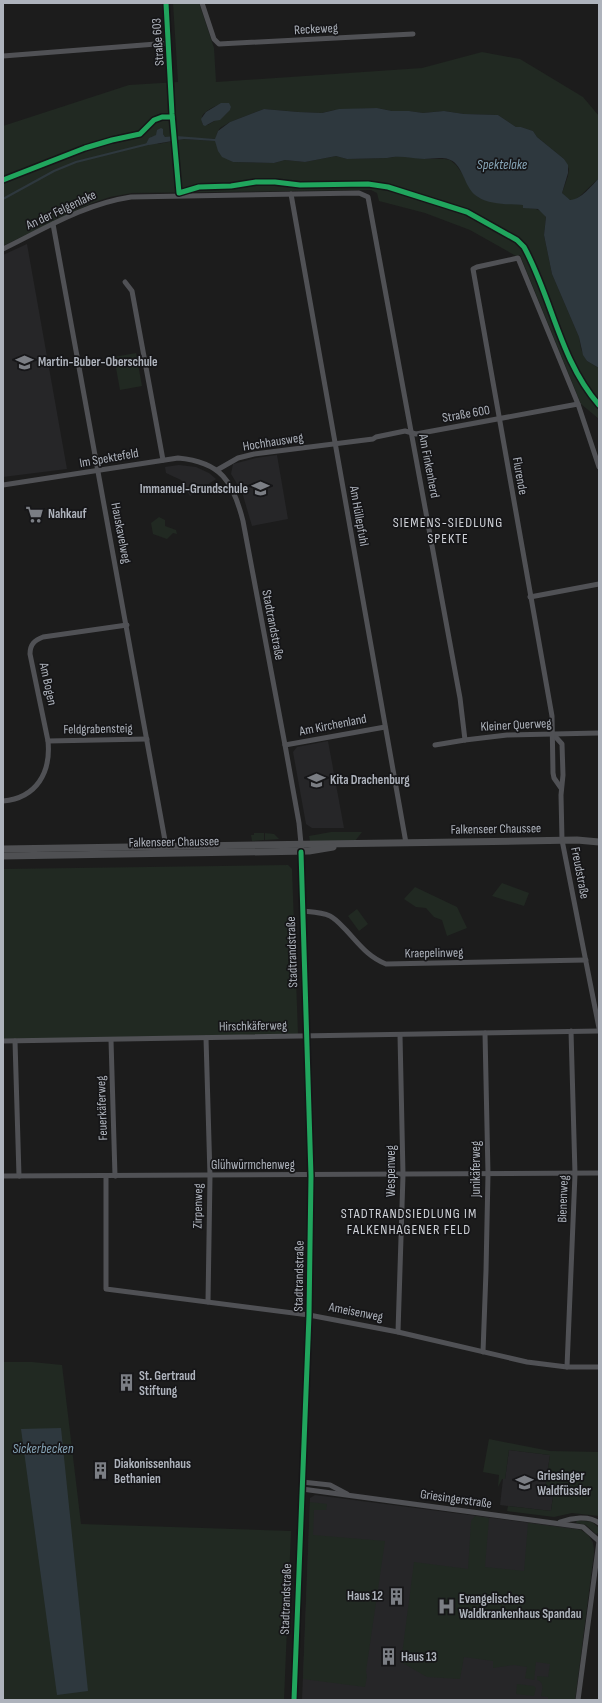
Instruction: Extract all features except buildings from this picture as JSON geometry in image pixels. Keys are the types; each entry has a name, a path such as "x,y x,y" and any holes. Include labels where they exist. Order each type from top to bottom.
{"main road":[{"name":"Falkenseer Chaussee","path":"3,849 166,850 301,848 345,844 562,840 599,842"},
{"name":"Falkenseer Chaussee","path":"3,856 166,850"}],"street":[{"name":"Straße 603","path":"166,3 171,81"},
{"name":"Reckeweg","path":"202,3 214,39 219,44 413,34"},
{"path":"3,56 169,43"},
{"name":"An der Felgenlake","path":"3,250 88,207 111,200 131,197 359,193 368,197"},
{"name":"Am Hüllepfuhl","path":"291,194 406,843"},
{"name":"Am Finkenherd","path":"368,197 410,418 411,433 460,698 465,740"},
{"name":"Hauskavelweg","path":"53,224 127,625 166,850"},
{"name":"Flurende","path":"561,788 554,778 553,773 552,716 498,420 472,272 473,269 518,258 578,404"},
{"path":"125,282 132,291 163,460"},
{"path":"578,404 599,467"},
{"name":"Straße 600","path":"335,445 373,439 376,437 405,431 416,434 578,404"},
{"name":"Hochhausweg","path":"217,470 238,458 254,454 335,445"},
{"name":"Im Spektefeld","path":"3,485 98,472 178,458 192,459 205,463 217,470"},
{"name":"Stadtrandstraße","path":"217,470 232,488 243,521 299,823 301,848 311,1176 309,1315 294,1700"},
{"path":"530,597 599,584"},
{"name":"Am Bogen","path":"3,801 23,796 33,789 42,778 49,755 48,741 31,659 30,649 32,645 38,639 43,637 127,625"},
{"name":"Am Kirchenland","path":"285,745 385,727"},
{"name":"Kleiner Querweg","path":"435,745 507,735 599,733"},
{"name":"Flurende","path":"553,734 562,744 562,840"},
{"name":"Feldgrabensteig","path":"48,741 147,739"},
{"name":"Freudstraße","path":"562,840 599,1029"},
{"name":"Kraepelinweg","path":"302,912 318,912 330,916 339,922 366,953 376,960 386,964 586,960"},
{"name":"Hirschkäferweg","path":"3,1041 306,1037 571,1031 599,1029"},
{"name":"Bienenweg","path":"567,1367 575,1174 571,1031"},
{"name":"Junikäferweg","path":"483,1352 488,1174 485,1033"},
{"name":"Wespenweg","path":"398,1332 403,1175 400,1035"},
{"name":"Zirpenweg","path":"206,1038 210,1176 208,1302"},
{"name":"Feuerkäferweg","path":"111,1040 115,1176"},
{"path":"15,1041 19,1176"},
{"name":"Glühwürmchenweg","path":"3,1176 311,1176 599,1173"},
{"name":"Ameisenweg","path":"106,1176 106,1289 309,1315 398,1332 527,1362 567,1367 599,1367"},
{"name":"Griesingerstraße","path":"302,1482 330,1485 350,1496"},
{"name":"Griesingerstraße","path":"302,1489 559,1522 584,1527 599,1541 578,1700"},
{"name":"Griesingerstraße","path":"559,1522 573,1518 592,1519 599,1523"}],"shaded area":[{"path":"173,3 199,3 214,48 216,82 422,68 482,52 520,59 583,97 599,116 599,178 573,201 566,198 562,193 569,169 564,159 537,137 533,131 516,127 498,115 464,114 444,111 423,113 392,111 377,108 334,110 322,113 264,109 230,122 220,128 216,139 165,137 163,134 163,129 155,136 151,137 158,144 184,139 216,141 220,154 233,162 274,163 285,160 305,162 336,156 347,159 387,158 400,156 424,159 445,159 450,160 456,165 478,197 488,201 523,205 524,208 534,208 539,210 546,217 544,235 552,274 579,337 581,349 587,361 599,368 599,419 581,404 520,255 516,256 470,230 425,213 379,201 377,193 371,190 132,193 110,197 92,203 3,246 3,126 129,85 178,82","holes":["228,103 231,108 223,116 208,125 202,124 202,116 204,113 217,105"]},
{"name":"Martin-Buber-Oberschule","path":"27,244 67,469 3,477 3,255"},
{"path":"136,353 142,386 120,390 114,357"},
{"name":"Immanuel-Grundschule","path":"277,455 288,519 252,526 242,492 231,474 233,464 256,458"},
{"path":"179,465 196,467 209,473 216,479 190,496 181,480 166,473 165,467"},
{"path":"159,517 165,520 165,526 176,530 177,534 173,533 167,539 153,534 151,523"},
{"name":"Kita Drachenburg","path":"328,741 344,828 312,828 306,824 293,752 297,747"},
{"path":"331,832 362,832 355,841 310,841 309,836"},
{"path":"254,833 264,833 264,840 252,841 251,835 254,835"},
{"path":"265,833 274,834 279,839 265,840"},
{"path":"288,865 292,869 298,1034 3,1039 3,869"},
{"path":"502,883 529,893 524,906 492,896"},
{"path":"415,887 457,907 467,928 447,936 442,920 434,917 426,908 416,907 404,899"},
{"path":"357,909 368,924 359,931 348,916"},
{"path":"3,1362 32,1362 62,1365 81,1524 291,1531 284,1700 3,1700"},
{"path":"489,1439 550,1451 599,1452 599,1516 572,1513 554,1517 507,1511 508,1506 551,1511 553,1497 544,1495 550,1455 509,1450 505,1479 502,1479 498,1487 499,1475 483,1472"},
{"name":"Griesinger Waldfüssler","path":"509,1450 550,1455 544,1495 553,1496 551,1511 500,1505 503,1479 505,1479"},
{"name":"Evangelisches Waldkrankenhaus Spandau","path":"315,1495 577,1529 587,1534 593,1542 594,1552 575,1700 302,1700 310,1498"},
{"path":"310,1502 327,1504 326,1510 314,1510 313,1535 385,1541 365,1687 303,1679"},
{"path":"475,1516 489,1518 485,1567 524,1571 528,1523 581,1530 591,1539 594,1552 575,1700 548,1700 548,1697 541,1696 542,1684 537,1680 537,1676 548,1677 550,1664 536,1662 534,1680 525,1678 527,1667 514,1665 493,1668 493,1661 464,1657 460,1679 427,1677 401,1662 414,1562 468,1569 471,1521"},
{"path":"577,1520 592,1522 598,1527 598,1533 596,1534 586,1525 576,1523"},
{"path":"517,1684 534,1686 536,1688 534,1696 516,1694"}],"water":[{"path":"221,103 229,103 231,107 230,110 220,120 214,121 205,126 203,125 201,119 206,112"},
{"name":"Spektelake","path":"377,108 392,111 423,113 444,111 464,114 498,115 516,127 533,131 537,137 564,159 568,165 568,173 562,193 570,200 578,198 582,195 599,178 599,368 587,361 583,355 579,337 552,274 544,235 546,217 538,209 523,208 523,205 494,203 483,200 474,194 459,168 449,159 396,157 347,159 336,156 305,162 285,160 274,163 233,162 222,157 218,151 215,141 184,139 149,145 146,144 149,138 156,135 157,130 161,128 163,129 163,134 165,137 176,136 215,139 218,131 230,122 264,109 322,113 339,109"},
{"name":"Sickerbecken","path":"61,1428 88,1691 57,1695 21,1429"}],"waterway":[{"path":"3,199 54,171 76,162 148,144"}],"cycle path":[{"path":"166,3 172,114 179,193 199,187 231,186 256,182 275,182 300,185 368,184 388,187 467,212 517,240 524,247 534,267 557,329 575,369 586,388 599,405"},
{"path":"3,180 85,148 140,134 154,120 162,117 172,117"},
{"path":"294,1700 309,1315 311,1176 301,852"}],"place":[{"name":"Martin-Buber-Oberschule","path":"25,362"},
{"name":"Immanuel-Grundschule","path":"261,489"},
{"name":"Nahkauf","path":"35,514"},
{"name":"Kita Drachenburg","path":"317,780"},
{"name":"St. Gertraud Stiftung","path":"126,1383"},
{"name":"Diakonissenhaus Bethanien","path":"101,1471"},
{"name":"Griesinger Waldfüssler","path":"524,1483"},
{"name":"Haus 12","path":"396,1596"},
{"name":"Evangelisches Waldkrankenhaus Spandau","path":"446,1606"},
{"name":"Haus 13","path":"388,1657"}],"district":[{"name":"SIEMENS-SIEDLUNG SPEKTE","path":"448,530"},
{"name":"STADTRANDSIEDLUNG IM FALKENHAGENER FELD","path":"409,1222"}]}
